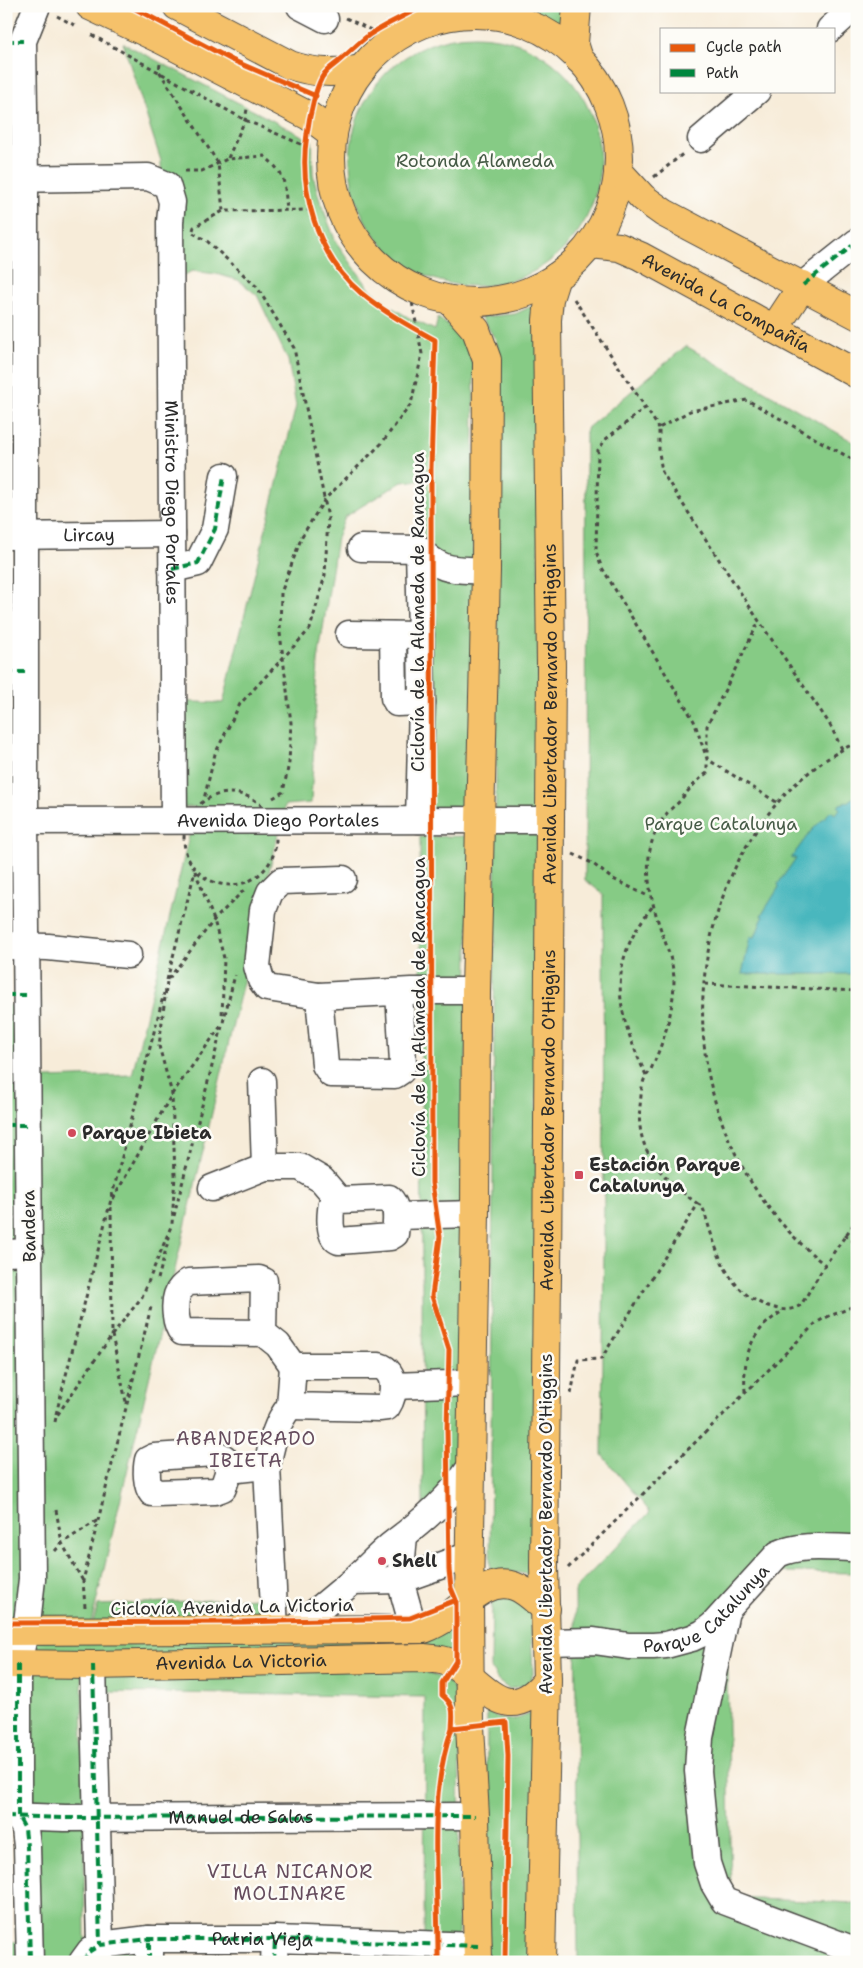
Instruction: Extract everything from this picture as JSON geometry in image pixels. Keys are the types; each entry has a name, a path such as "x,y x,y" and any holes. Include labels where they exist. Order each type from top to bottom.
{"main road":[{"path":"177,6 290,65 304,70 330,73 362,69"},
{"path":"577,6 574,44 579,59"},
{"path":"464,10 526,23 545,32 563,44 592,74 603,92 611,111 616,131 618,171 609,209 591,244 569,268 556,277 537,288 494,301 450,300 429,295 409,286 387,272 368,255 353,234 341,211 334,186 331,160 333,134 344,100 362,69 378,52 396,38 439,18 464,10"},
{"path":"86,18 162,40 309,116 333,134"},
{"path":"618,171 643,198 664,213 857,315"},
{"name":"Avenida La Compañía","path":"591,244 619,247 640,256 857,374"},
{"name":"Avenida Libertador Bernardo O'Higgins","path":"540,1962 547,1680 544,1568 551,666 547,320 550,298 556,277"},
{"path":"774,330 803,285"},
{"path":"450,300 476,330 487,360 486,571 476,991 475,1214 469,1599 470,1726 475,1816 478,1954"},
{"path":"469,1599 487,1588 506,1585 546,1599"},
{"name":"Avenida La Victoria","path":"16,1630 414,1630 424,1629 445,1618 469,1599"},
{"name":"Avenida La Victoria","path":"12,1664 93,1665 424,1658 446,1661 470,1679"},
{"path":"470,1679 490,1696 505,1702 528,1697 539,1690 547,1680"}],"street":[{"path":"300,6 325,19"},
{"path":"831,28 856,6"},
{"path":"15,41 47,11"},
{"name":"Bandera","path":"15,41 18,1252 32,1579 16,1630 12,1664 12,1816 25,1829 30,1962"},
{"path":"701,138 756,92"},
{"path":"16,179 148,177 166,185"},
{"name":"Ministro Diego Portales","path":"166,185 172,202 170,222 174,820"},
{"path":"803,285 857,242"},
{"path":"172,569 198,563 215,529 224,476"},
{"name":"Lircay","path":"15,535 172,534"},
{"path":"361,548 419,549 432,562 451,569 486,571"},
{"path":"419,549 422,702 419,820"},
{"path":"349,634 421,635"},
{"path":"393,635 394,698 397,703 422,702"},
{"name":"Avenida Diego Portales","path":"16,821 480,820 550,831"},
{"path":"343,879 281,881 270,892 263,910 257,966 261,980 267,988 320,996 476,991"},
{"path":"17,946 128,955"},
{"path":"320,996 325,1066 331,1074 395,1075 401,1071 403,1064 399,992"},
{"path":"262,1081 265,1168"},
{"path":"212,1188 265,1168 300,1167 322,1180 340,1200"},
{"path":"389,1198 394,1202 397,1216 395,1234 390,1237 339,1241 332,1234 331,1207 332,1203 340,1200 389,1198"},
{"path":"397,1216 475,1214"},
{"path":"263,1333 278,1345 293,1366 290,1406 281,1417 274,1432 267,1466 285,1630 353,1581 394,1542 404,1536 448,1496 471,1466"},
{"path":"290,1406 387,1407 391,1401 393,1386 389,1372 386,1368 380,1366 293,1366"},
{"path":"393,1386 472,1382"},
{"path":"229,1470 267,1466"},
{"path":"404,1536 400,1580 414,1630"},
{"name":"Parque Catalunya","path":"546,1642 594,1641 630,1646 666,1646 704,1633 778,1554 806,1547 857,1548"},
{"path":"353,1581 400,1580 470,1556"},
{"path":"726,1611 700,1737 699,1762 707,1863 714,1884 724,1901 853,1943"},
{"path":"91,1953 96,1817 93,1665"},
{"name":"Manuel de Salas","path":"12,1816 475,1816"},
{"name":"Patria Vieja","path":"91,1953 149,1950 274,1950 478,1954"}],"path":[{"path":"47,11 86,18"},
{"path":"370,34 382,28"},
{"path":"90,34 245,120 305,146"},
{"path":"162,40 159,71 218,163 223,211"},
{"path":"227,159 245,120 250,86"},
{"path":"305,155 309,116"},
{"path":"643,198 654,177 701,138"},
{"path":"166,185 183,172 202,171 227,159 264,156 277,167 284,180 287,210"},
{"path":"309,203 313,218"},
{"path":"204,799 215,754 240,704 310,629 325,575 328,518 294,348 257,287 208,240 191,232 194,227 223,211 311,210"},
{"path":"262,804 282,792 289,763 291,723 280,633 281,593 302,536 325,500 381,444 411,404 422,354 409,286"},
{"path":"574,298 660,428 659,452 662,472 759,621 829,723 842,749"},
{"path":"411,327 423,333"},
{"path":"660,428 690,411 747,400 857,462"},
{"path":"646,407 601,444 598,450 596,551 600,566 694,721 707,759 778,803"},
{"path":"759,621 707,726 707,774 694,782 664,816 654,835 648,864 650,897 672,965 674,980 666,1027 642,1089 639,1124 645,1150 673,1185 702,1206 716,1249 734,1282 752,1299 783,1311"},
{"path":"825,1265 776,1219 758,1194 729,1139 719,1112 709,1070 703,1017 705,984 716,913 727,882 739,857 765,818 778,803 817,766 842,749 857,742"},
{"path":"550,831 611,878 650,897"},
{"path":"54,1426 195,871 214,920 224,958 222,1025 172,1094 111,1202 112,1334 127,1404"},
{"path":"56,1417 112,1334 142,1297 172,1224 175,1175 172,1094 160,1046 167,982 214,920 260,875 258,884"},
{"path":"646,1076 624,1024 620,988 624,957 630,939 653,906"},
{"path":"158,1281 236,969"},
{"path":"705,984 857,991"},
{"path":"570,1397 578,1360 601,1359 698,1204"},
{"path":"745,1392 745,1364 751,1342 766,1323 783,1311 795,1309 801,1305 825,1265 857,1219"},
{"path":"845,1236 857,1244"},
{"path":"87,1629 83,1581 153,1300"},
{"path":"546,1599 745,1392 824,1317 846,1310 857,1304"},
{"path":"56,1509 62,1543 83,1581"},
{"path":"32,1579 62,1543 98,1519"}],"green space":[{"path":"510,6 565,6 559,26 528,9"},
{"name":"Rotonda Alameda","path":"475,36 499,39 523,46 544,57 563,73 579,92 590,113 597,137 600,161 597,185 590,209 579,230 563,249 544,265 523,276 499,283 475,286 451,283 427,276 406,265 387,249 371,230 360,209 353,185 350,161 353,137 360,113 371,92 387,73 406,57 427,46 451,39"},
{"name":"Parque Ibieta","path":"123,43 312,141 313,174 319,198 336,242 369,288 388,305 411,319 435,330 438,318 463,336 474,366 472,809 416,810 426,480 402,482 345,517 337,538 318,661 311,803 285,805 91,1624 6,1625 6,1006 19,1004 19,1079 132,1075 196,807 172,807 169,701 223,703 296,406 288,360 257,295 238,280 216,274 192,271 164,286 161,161"},
{"path":"539,303 536,1578 530,1575 513,1573 501,1575 490,1581 499,357 496,340 481,317 515,314"},
{"name":"Parque Catalunya","path":"686,346 857,444 857,1573 782,1572 726,1611 731,1898 857,1903 857,1962 578,1962 575,1589 650,1512 602,1455 604,1244 603,894 585,880 586,429"},
{"path":"470,836 459,1475 423,1506 420,837"},
{"path":"508,1591 530,1605 533,1674 528,1684 509,1689 498,1681 491,1668 492,1602 495,1597"},
{"path":"260,1598 260,1638 456,1624 459,1666 427,1652 427,1673 445,1679 454,1689 460,1720 458,1962 407,1962 407,1954 424,1953 425,1697 101,1692 100,1659 6,1660 6,1636 89,1637 98,1605"},
{"path":"7,1670 82,1670 85,1939 142,1953 142,1962 6,1962 6,1942 30,1941"},
{"path":"535,1709 535,1962 486,1962 487,1710 498,1718 511,1720 518,1719"}],"water":[{"path":"857,795 857,974 742,974 750,937 755,937 763,917 761,916 779,887 778,884 796,858 791,858 811,831 831,811 835,814 840,809 838,807 840,804 847,802"}],"marked path":[{"path":"6,41 23,41"},
{"path":"803,285 857,242"},
{"path":"172,569 198,563 215,529 224,476"},
{"path":"6,672 25,672"},
{"path":"6,995 27,995"},
{"path":"6,1125 28,1125"},
{"path":"18,1664 18,1816 25,1829 27,1846 30,1962"},
{"path":"93,1665 100,1945"},
{"path":"6,1816 65,1818 475,1816"},
{"path":"82,1962 90,1951 100,1945 149,1939 275,1939 478,1946"},
{"path":"149,1939 149,1962"},
{"path":"274,1962 275,1939"}],"cycle path":[{"path":"130,6 232,60 316,96"},
{"name":"Ciclovía de la Alameda de Rancagua","path":"422,6 369,35 325,73 316,93 309,120 305,155 305,177 314,221 322,241 346,278 361,293 379,306 435,340 431,469 432,1183 440,1237 432,1296 449,1350 447,1428 449,1570 451,1588 456,1600 456,1661 442,1683 442,1695 451,1706 453,1714 452,1728 506,1722 508,1756 505,1962"},
{"name":"Ciclovía Avenida La Victoria","path":"6,1623 242,1622 410,1618 456,1600"},
{"path":"438,1962 436,1814 444,1756 452,1728"}],"place":[{"name":"Parque Ibieta","path":"72,1133"},
{"name":"Estación Parque Catalunya","path":"579,1175"},
{"name":"Shell","path":"382,1561"}],"district":[{"name":"ABANDERADO IBIETA","path":"246,1449"},
{"name":"VILLA NICANOR MOLINARE","path":"290,1882"}]}
